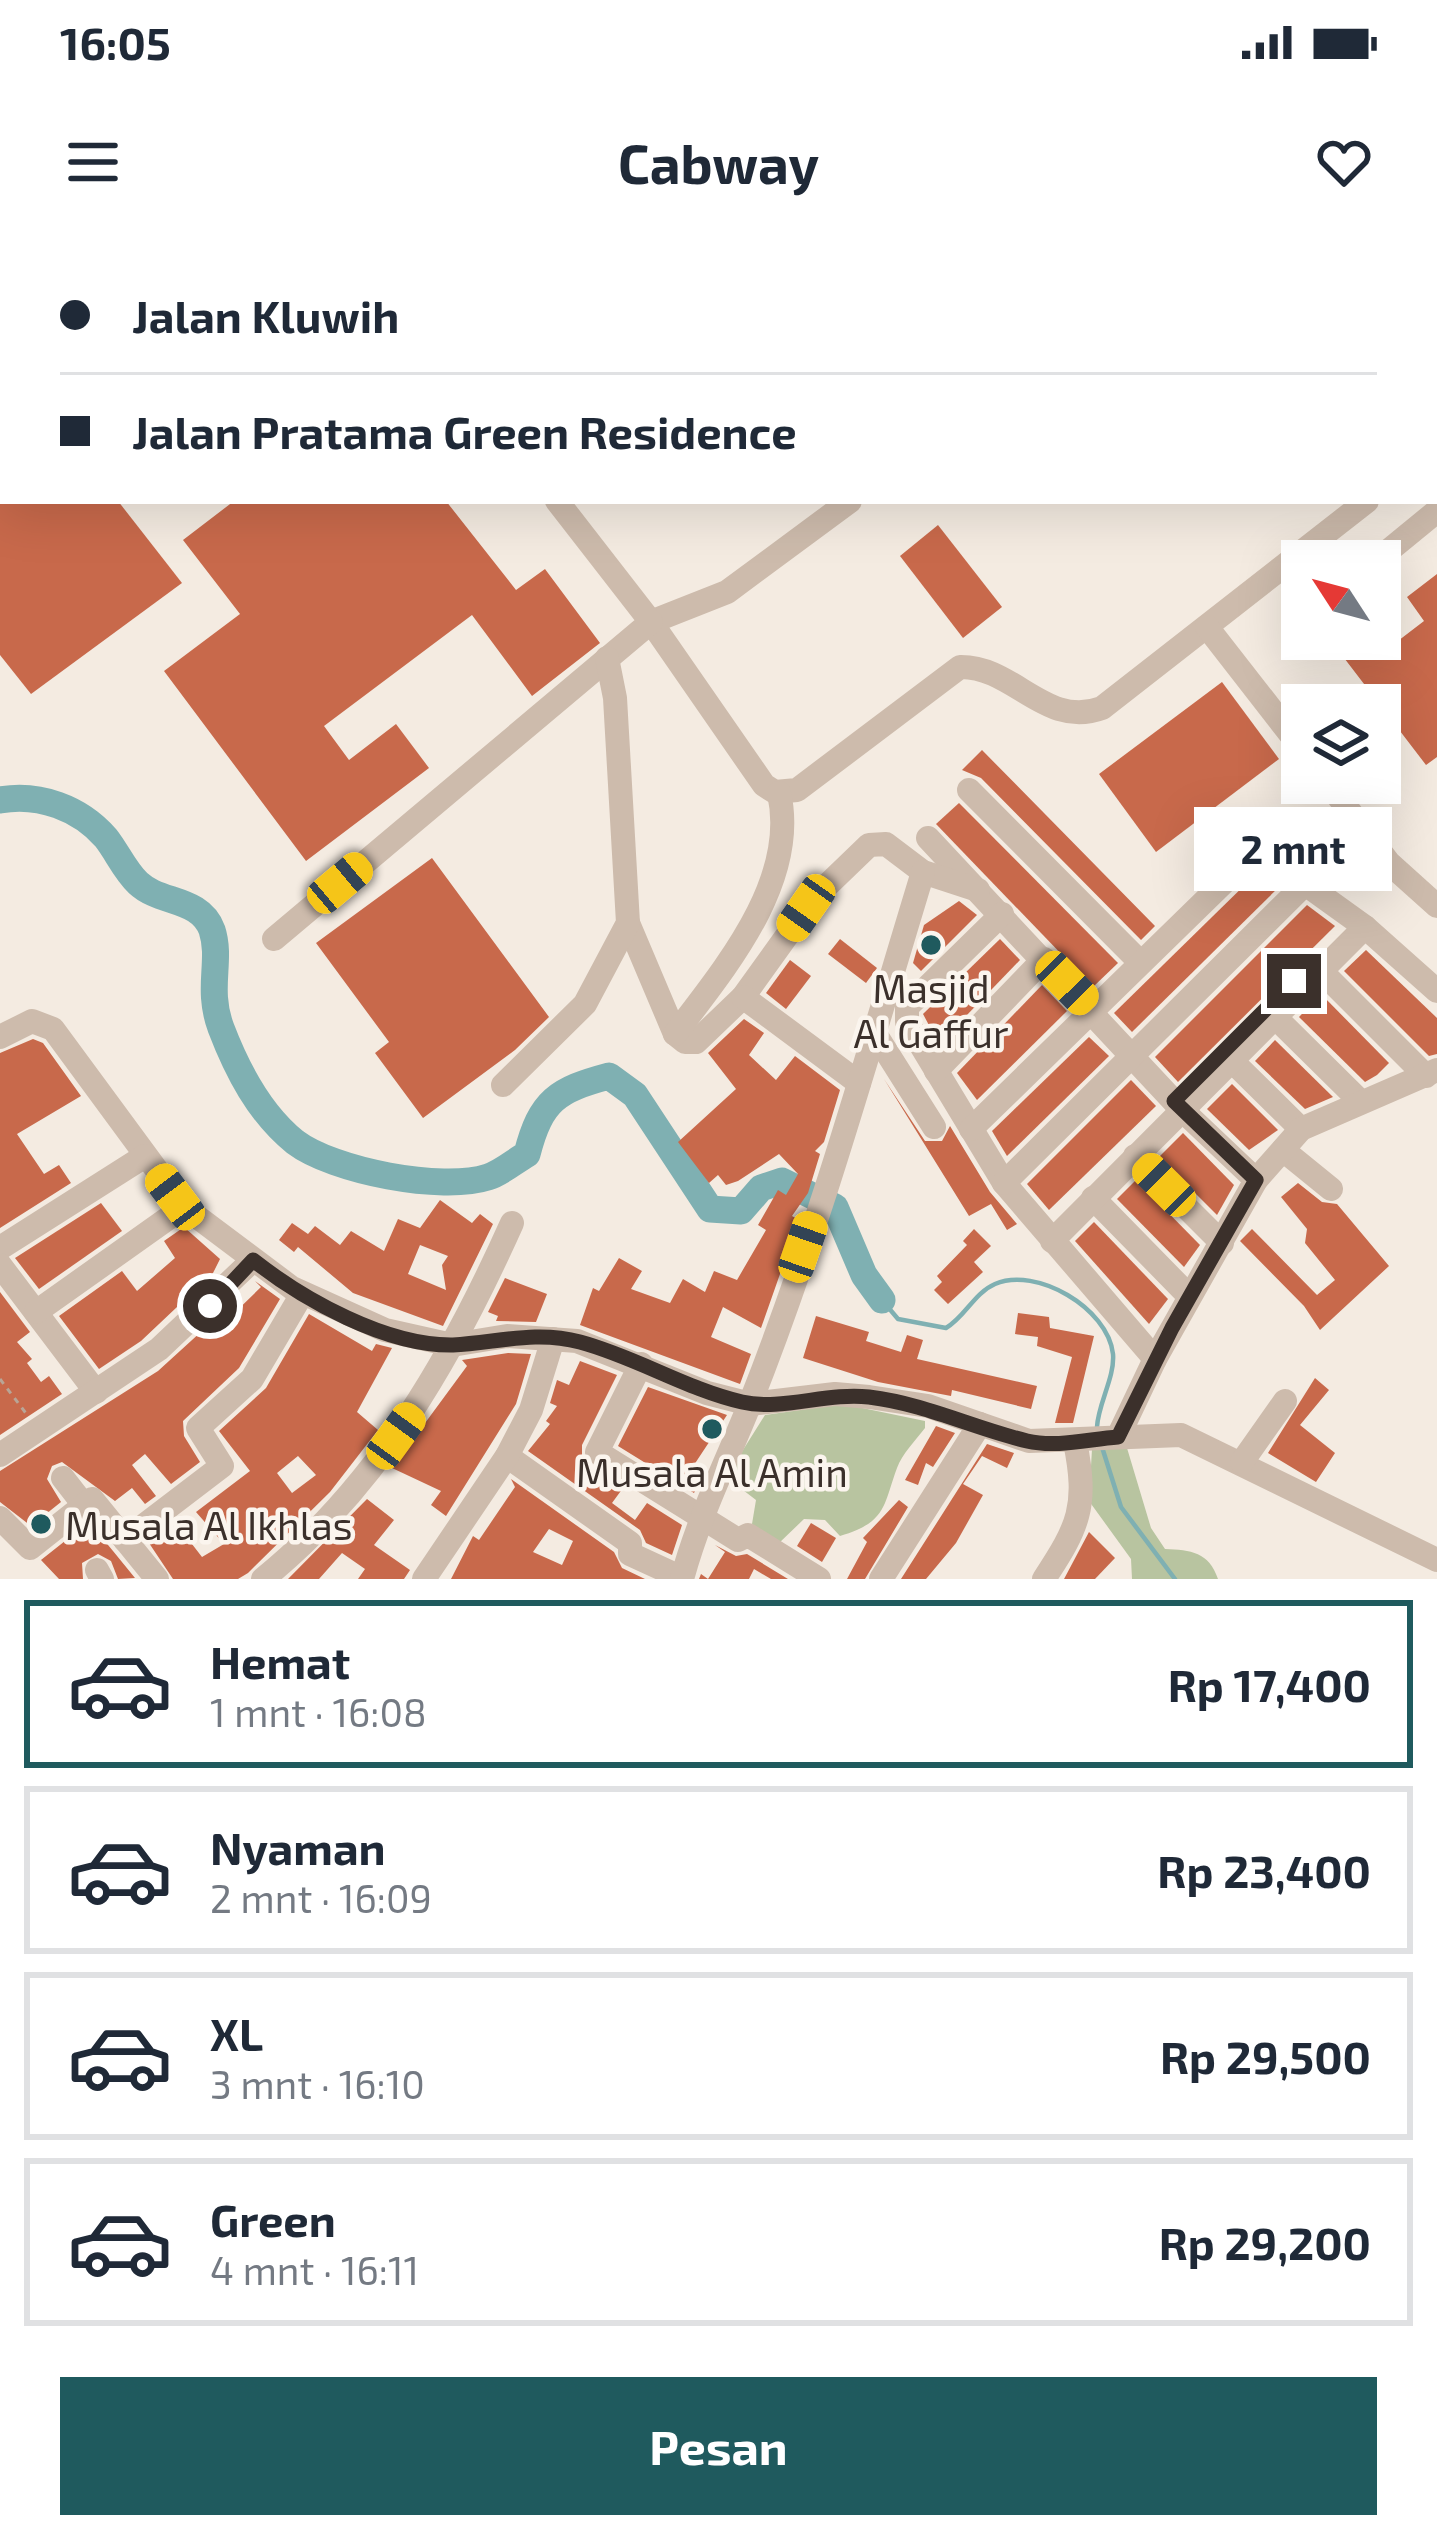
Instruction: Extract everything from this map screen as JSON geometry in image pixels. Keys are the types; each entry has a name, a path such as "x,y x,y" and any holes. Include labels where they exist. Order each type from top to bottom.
{"street":[{"path":"559,504 651,622 764,785 779,793 797,790 960,667 984,672 1058,712 1080,716 1102,708 1363,504"},
{"path":"274,939 651,622 728,592 846,504"},
{"path":"1401,541 1437,511"},
{"path":"1207,627 1281,722"},
{"path":"607,658 615,698 628,923 675,1034 685,1042 696,1042 743,997 814,898 869,845 886,844 923,872 978,890"},
{"path":"969,790 1138,962"},
{"path":"675,1034 768,888 783,846 779,793"},
{"path":"1344,804 1389,863 1437,906"},
{"path":"928,838 1178,1105 1256,1180"},
{"path":"971,1129 1249,855 1265,855 1360,924 1437,991"},
{"path":"507,1456 630,1543 630,1554 682,1579 698,1520 750,1404 829,1177 923,872"},
{"path":"1004,1183 1305,884"},
{"path":"1002,914 907,1007 907,1022 1004,1183 1155,1359"},
{"path":"503,1085 586,1004 628,923"},
{"path":"1095,1191 1135,1156 1178,1105 1321,971 1360,924"},
{"path":"1048,1236 1360,924"},
{"path":"936,1071 1044,959"},
{"path":"1045,1579 1080,1515 1083,1480 1098,1439 1155,1359 1256,1180 1301,1130 1359,1100 1432,1073 1321,971"},
{"path":"743,997 859,1083"},
{"path":"1275,1016 1359,1100"},
{"path":"0,1037 32,1022 53,1029 184,1207 302,1294 386,1330 452,1345 507,1336 578,1341 707,1393 750,1404 835,1394 869,1397 928,1406 1029,1441 1181,1435 1437,1560"},
{"path":"874,1032 934,1127"},
{"path":"1231,1060 1301,1130"},
{"path":"1283,1150 1331,1189"},
{"path":"0,1248 145,1156"},
{"path":"1135,1156 1222,1244"},
{"path":"1095,1191 1189,1296"},
{"path":"36,1312 184,1207"},
{"path":"269,1577 381,1458 452,1345 512,1222"},
{"path":"0,1455 185,1328 253,1260"},
{"path":"0,1266 96,1392"},
{"path":"125,1540 221,1467 198,1428 252,1379 302,1294"},
{"path":"424,1579 507,1456 531,1410 553,1339"},
{"path":"640,1364 597,1452 698,1520 738,1540 748,1535 819,1579"},
{"path":"1242,1462 1286,1401"},
{"path":"881,1579 980,1424"},
{"path":"63,1478 83,1505"},
{"path":"0,1518 28,1549 92,1499 158,1579"}],"path":[{"path":"0,1379 39,1431"}],"green space":[{"path":"843,1404 925,1421 925,1428 899,1463 881,1511 867,1525 840,1536 825,1520 804,1519 777,1545 752,1524 756,1500 726,1477 765,1415"},
{"path":"1127,1448 1151,1528 1165,1549 1198,1554 1210,1563 1218,1579 1132,1579 1131,1559 1089,1501 1092,1449"}],"building":[{"path":"0,504 120,504 182,583 31,694 0,655"},
{"path":"230,504 448,504 516,590 545,569 600,643 532,696 472,615 324,726 349,760 396,724 429,768 306,861 164,671 240,614 183,540"},
{"path":"938,525 1002,607 963,638 900,556"},
{"path":"1437,574 1437,757 1426,765 1401,732 1401,684 1364,684 1346,660 1401,660 1401,639 1424,621 1407,597"},
{"path":"1222,682 1279,759 1156,852 1099,774"},
{"path":"982,750 1155,926 1141,940 981,778 962,770"},
{"path":"959,803 1118,963 1093,987 936,824"},
{"path":"432,858 549,1017 515,1050 423,1118 375,1053 389,1042 316,943"},
{"path":"1259,871 1280,886 1132,1032 1114,1013"},
{"path":"959,901 977,915 921,971 913,963 924,925"},
{"path":"1307,905 1335,926 1178,1082 1155,1057"},
{"path":"840,939 877,968 866,983 828,954"},
{"path":"1000,939 1020,960 939,1044 923,1014"},
{"path":"1366,950 1437,1018 1437,1054 1429,1056 1344,971"},
{"path":"790,960 811,976 786,1009 766,993"},
{"path":"1042,985 1067,1011 977,1100 957,1073"},
{"path":"1321,994 1389,1063 1377,1075 1365,1082 1299,1017"},
{"path":"744,1019 764,1033 749,1055 776,1080 795,1056 840,1090 824,1142 815,1151 820,1154 808,1193 792,1216 799,1220 761,1328 723,1307 711,1337 751,1354 740,1384 580,1325 593,1288 599,1291 619,1258 642,1271 631,1289 670,1303 683,1279 705,1292 714,1271 737,1280 766,1230 758,1225 778,1190 786,1195 798,1174 779,1154 738,1181 726,1185 718,1175 709,1183 678,1142 736,1089 708,1053"},
{"path":"1089,1037 1109,1056 1007,1156 992,1131"},
{"path":"33,1039 43,1043 81,1096 17,1134 44,1174 59,1165 71,1183 0,1228 0,1053"},
{"path":"1275,1040 1333,1097 1305,1109 1255,1061"},
{"path":"884,1079 925,1141 942,1141 950,1126 990,1192 1017,1224 1007,1230 991,1204 969,1216"},
{"path":"1131,1080 1156,1106 1049,1210 1027,1184"},
{"path":"1232,1084 1278,1130 1249,1150 1207,1109"},
{"path":"1183,1133 1234,1185 1217,1215 1159,1157"},
{"path":"1136,1180 1200,1245 1184,1267 1117,1199"},
{"path":"1298,1183 1322,1202 1337,1204 1389,1266 1320,1330 1304,1306 1240,1241 1252,1229 1317,1295 1335,1280 1305,1243 1307,1229 1281,1197"},
{"path":"440,1200 472,1223 480,1214 493,1224 443,1326 353,1293 298,1247 294,1252 279,1240 292,1223 308,1234 315,1226 340,1245 351,1231 384,1251 398,1219 420,1228","holes":["420,1245 448,1256 442,1265 446,1290 408,1274"]},
{"path":"101,1203 122,1231 39,1289 15,1258"},
{"path":"1094,1222 1168,1299 1149,1324 1075,1241"},
{"path":"184,1227 220,1259 213,1273 141,1341 99,1369 59,1316 122,1271 137,1291 175,1258 164,1241"},
{"path":"974,1229 991,1246 974,1262 983,1272 948,1304 934,1290 942,1282 937,1276 967,1245 963,1241"},
{"path":"505,1278 547,1294 536,1322 496,1321 498,1316 488,1312"},
{"path":"255,1281 280,1299 239,1368 183,1421 184,1436 200,1462 171,1484 145,1454 132,1465 156,1496 145,1504 132,1488 115,1501 62,1462 52,1466 47,1479 61,1502 31,1526 0,1502 0,1471 158,1371 214,1320 220,1327 261,1287"},
{"path":"0,1292 30,1332 17,1342 32,1359 27,1363 41,1382 49,1376 62,1394 0,1435"},
{"path":"1018,1313 1049,1317 1050,1328 1094,1336 1073,1423 1055,1423 1072,1357 1037,1346 1038,1337 1015,1334"},
{"path":"309,1314 372,1351 376,1344 392,1348 357,1412 378,1430 330,1492 238,1579 173,1579 149,1543 178,1526 202,1557 224,1544 196,1512 250,1471 219,1431 266,1388","holes":["298,1456 316,1475 292,1493 277,1473"]},
{"path":"816,1316 869,1332 866,1341 901,1352 907,1335 923,1340 917,1359 1037,1386 1031,1409 952,1390 951,1396 878,1382 803,1358"},
{"path":"531,1354 516,1404 446,1516 431,1505 441,1491 392,1468 467,1366 462,1360"},
{"path":"580,1361 617,1375 582,1445 582,1459 623,1488 612,1503 635,1520 647,1503 682,1525 672,1555 646,1543 640,1530 528,1451 550,1424 546,1421 557,1406 550,1403 557,1380 569,1385"},
{"path":"1315,1378 1329,1390 1300,1425 1335,1453 1316,1482 1268,1453"},
{"path":"648,1387 727,1415 690,1471 701,1478 694,1493 618,1446"},
{"path":"936,1426 955,1433 933,1467 926,1463 918,1485 905,1480"},
{"path":"987,1444 1014,1453 1007,1468 982,1456 963,1484 983,1495 956,1543 926,1579 901,1579"},
{"path":"511,1479 614,1552 622,1568 645,1579 451,1579 473,1536 479,1540 515,1487","holes":["549,1529 573,1541 562,1565 533,1552"]},
{"path":"367,1499 394,1520 374,1545 410,1570 404,1579 358,1579 365,1569 342,1553 319,1579 288,1579"},
{"path":"899,1500 908,1507 865,1579 847,1579 867,1542 863,1538"},
{"path":"89,1522 135,1578 118,1579 111,1561 98,1554 82,1563 83,1579 59,1579 41,1560"},
{"path":"811,1523 836,1538 822,1562 797,1546"},
{"path":"1089,1532 1115,1558 1095,1579 1064,1579"},
{"path":"715,1545 736,1556 747,1554 788,1579 771,1579 754,1569 749,1579 708,1579 725,1552"}],"waterway":[{"path":"0,800 44,801 84,818 106,838 138,883 206,919 215,941 217,1014 234,1059 270,1118 312,1152 388,1176 444,1182 488,1177 527,1154 538,1121 554,1100 576,1086 609,1076 635,1095 710,1209 741,1211 761,1188 782,1181 835,1207 864,1275 882,1300"},
{"path":"882,1300 898,1319 946,1328 995,1284 1030,1281 1068,1295 1098,1321 1113,1354 1097,1427"},
{"path":"1101,1444 1121,1507 1175,1579"}],"place":[{"name":"Masjid Al Gaffur","path":"931,945"},
{"name":"Musala Al Amin","path":"712,1429"},
{"name":"Musala Al Ikhlas","path":"41,1524"}],"route":[{"path":"210,1306 253,1260 302,1294 422,1341 452,1345 507,1336 578,1341 707,1393 750,1404 835,1394 869,1397 928,1406 1029,1441 1118,1437 1155,1359 1256,1180 1174,1101 1294,981"}]}
